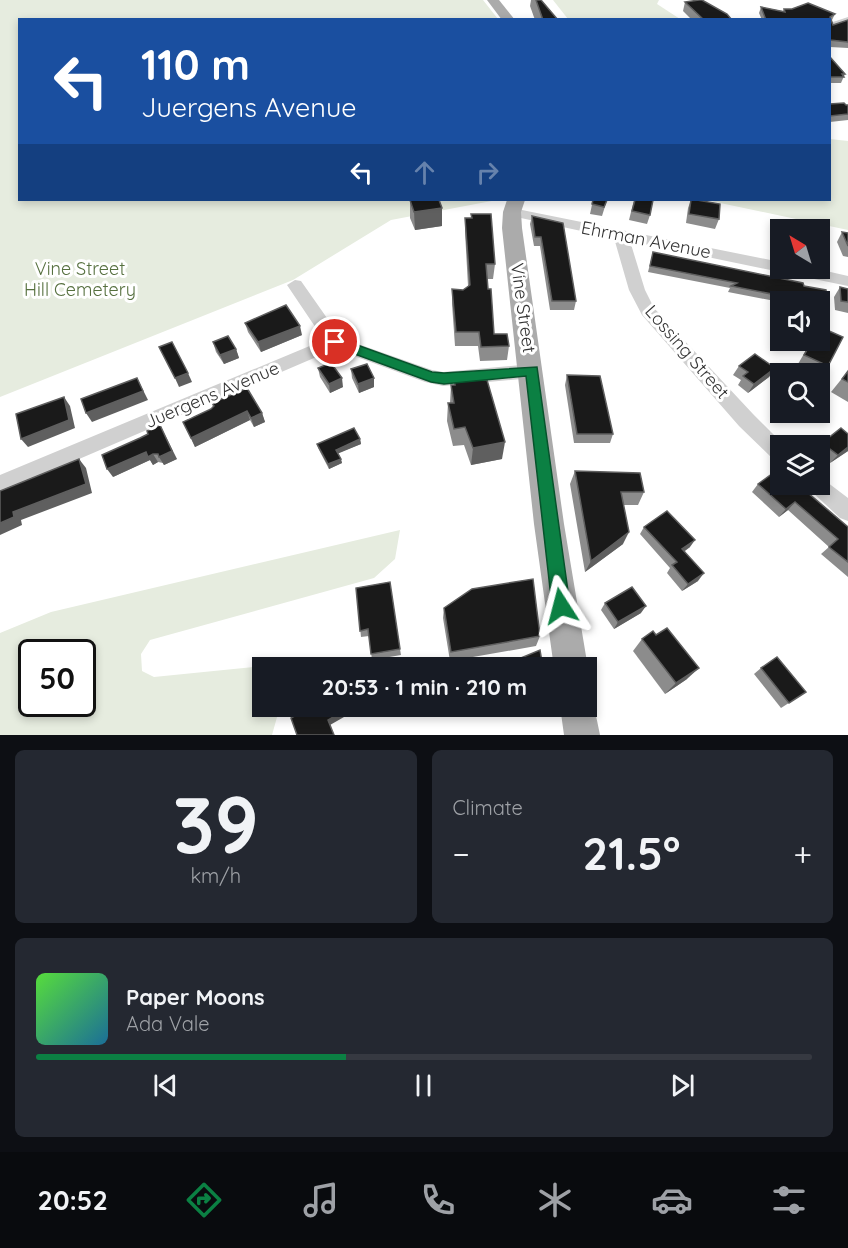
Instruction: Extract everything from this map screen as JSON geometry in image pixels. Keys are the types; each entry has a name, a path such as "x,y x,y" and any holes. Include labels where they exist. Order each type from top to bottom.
{"main road":[{"path":"493,0 507,18"},
{"name":"Vine Street","path":"514,206 549,524 569,657"},
{"path":"579,717 582,735"}],"street":[{"path":"831,28 848,20"},
{"path":"831,28 848,32"},
{"name":"Ehrman Avenue","path":"514,206 621,235 770,265"},
{"name":"Lossing Street","path":"621,235 638,290 648,311 746,420 770,443"},
{"path":"830,277 848,281"},
{"path":"295,285 335,342 431,377 444,379 532,371"},
{"name":"Juergens Avenue","path":"0,484 335,342"},
{"path":"830,495 848,511"}],"green space":[{"name":"Vine Street Hill Cemetery","path":"0,0 483,0 497,18 18,18 18,201 492,201 391,220 293,280 0,397"},
{"path":"553,0 659,0 657,4 678,18 567,18"},
{"path":"831,139 848,141 848,230 830,226 830,219 796,219 711,201 831,201"},
{"path":"400,530 395,559 374,578 150,640 141,654 142,671 154,677 252,667 252,717 277,717 272,735 0,735 0,633 51,612"}],"building":[{"path":"536,0 541,0 556,18 542,18"},
{"path":"702,0 730,18 702,18 685,2"},
{"path":"808,3 835,14 830,18 765,18 761,7 785,12 784,9 792,9"},
{"path":"831,20 833,25 848,20 848,42 831,40"},
{"path":"831,58 845,74 842,74 844,77 831,77"},
{"path":"831,104 848,105 848,114 831,116"},
{"path":"410,201 439,201 442,208 414,212"},
{"path":"593,201 607,201 604,207 592,204"},
{"path":"635,201 653,201 650,215 632,211"},
{"path":"691,201 720,204 719,219 689,214"},
{"path":"471,214 491,214 495,264 486,264 488,289 491,289 494,334 507,334 509,346 481,347 479,332 456,332 452,289 463,290 470,285 465,218 472,218"},
{"path":"532,216 563,223 576,301 552,301 541,237 535,237"},
{"path":"842,232 848,233 848,246"},
{"path":"653,252 770,276 770,279 803,283 804,286 826,291 770,291 770,294 731,286 737,283 650,266"},
{"path":"840,287 848,289 848,302 841,301"},
{"path":"286,305 300,326 258,342 245,323"},
{"path":"830,331 843,337 830,363 821,363 804,355 806,351 830,351"},
{"path":"228,336 236,349 220,355 213,342"},
{"path":"172,342 188,373 175,378 159,347"},
{"path":"755,354 770,364 770,372 754,384 743,376 748,372 739,366"},
{"path":"331,363 342,378 329,384 318,368"},
{"path":"367,364 374,378 358,384 351,369"},
{"path":"848,371 848,382 842,379"},
{"path":"567,375 600,376 613,434 577,434"},
{"path":"481,377 482,380 487,380 505,442 473,448 465,427 454,429 448,403 454,403 451,385 455,385 454,379"},
{"path":"137,378 143,391 86,413 81,399"},
{"path":"247,388 262,413 251,418 247,411 191,438 183,422 211,409 214,406 212,403"},
{"path":"64,397 69,420 21,439 16,414"},
{"path":"160,425 172,451 159,457 158,454 153,454 148,457 146,452 107,469 102,455 148,434 147,431"},
{"path":"354,428 360,439 336,450 341,459 328,464 317,444"},
{"path":"841,428 848,434 848,447 838,455 830,449 830,437"},
{"path":"79,459 86,484 13,512 14,517 0,523 0,491"},
{"path":"575,471 640,473 644,492 621,492 629,532 591,561"},
{"path":"770,475 770,495 758,484"},
{"path":"770,495 811,495 848,527 848,562 829,547 838,539 795,502 786,509"},
{"path":"667,511 695,540 682,549 704,573 688,584 672,565 677,562 644,527"},
{"path":"533,579 540,636 451,652 444,608 472,589"},
{"path":"390,582 400,649 371,654 368,629 360,631 356,588"},
{"path":"632,587 646,606 618,622 605,603"},
{"path":"667,628 699,668 676,683 642,639 653,631 656,635"},
{"path":"540,650 541,657 523,657"},
{"path":"777,657 806,692 789,703 761,668"},
{"path":"333,717 328,720 334,735 297,735 291,718"}],"route":[{"path":"335,342 419,374 444,379 532,371 549,524 561,606"}]}
